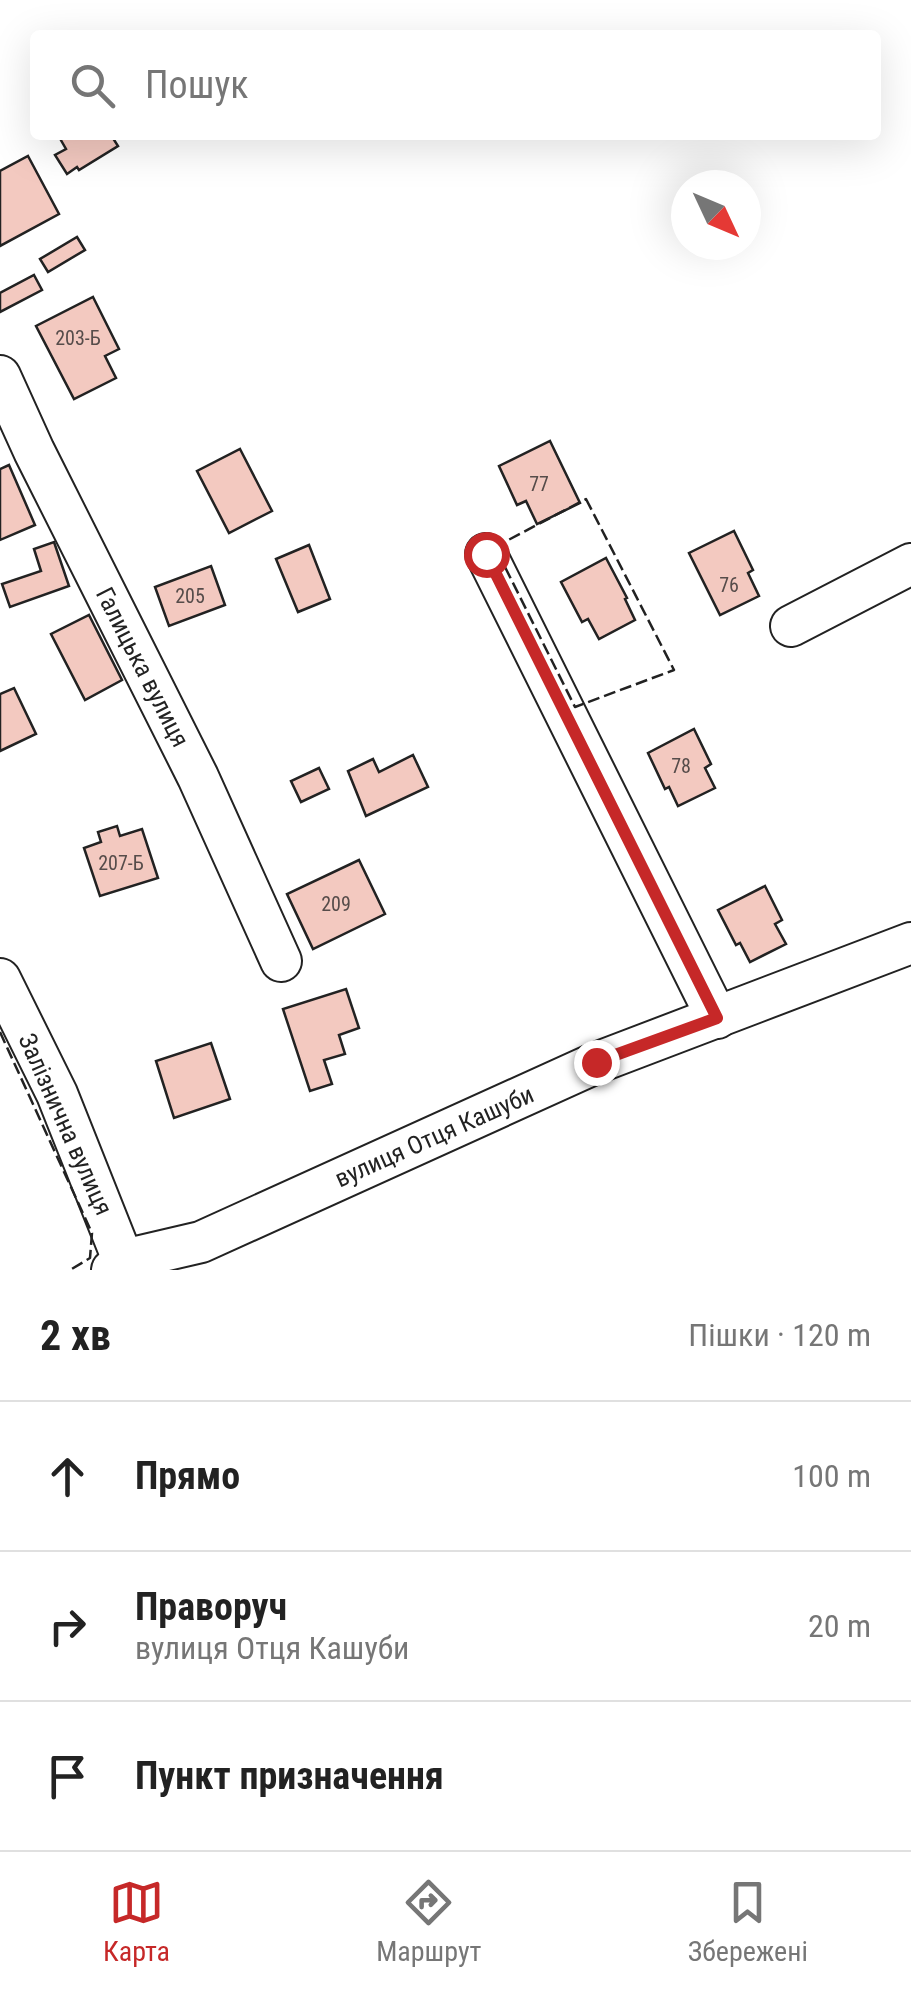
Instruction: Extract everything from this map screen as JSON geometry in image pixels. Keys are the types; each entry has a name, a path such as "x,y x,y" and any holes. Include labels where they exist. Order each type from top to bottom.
{"street":[{"name":"Галицька вулиця","path":"0,376 198,777 281,962"},
{"path":"486,554 717,1018"},
{"path":"791,626 911,564"},
{"name":"вулиця Отця Кашуби","path":"121,1267 202,1242 596,1062 911,943"},
{"name":"Залізнична вулиця","path":"0,980 58,1094 121,1267"}],"building":[{"path":"61,140 114,140 118,146 67,174 55,155 66,149"},
{"path":"28,156 59,214 0,246 0,171"},
{"path":"77,237 85,250 48,272 40,259"},
{"path":"34,275 42,290 0,312 0,293"},
{"path":"93,297 119,349 105,356 116,378 74,399 36,326"},
{"path":"550,441 580,503 537,524 526,501 517,505 499,466"},
{"path":"240,449 272,511 229,533 197,471"},
{"path":"9,465 35,525 0,540 0,469"},
{"path":"734,531 753,570 748,573 759,596 720,615 689,553"},
{"path":"54,542 69,586 10,607 2,584 41,571 34,549"},
{"path":"309,545 330,599 298,612 276,559"},
{"path":"606,558 635,620 599,639 588,619 582,622 561,582"},
{"path":"211,566 225,605 169,626 155,587"},
{"path":"89,615 122,680 85,700 51,634"},
{"path":"14,688 36,734 0,751 0,694"},
{"path":"694,729 711,764 705,768 715,788 678,806 648,753"},
{"path":"413,755 428,787 366,816 348,771 373,759 379,772"},
{"path":"319,768 329,789 301,802 291,781"},
{"path":"117,826 120,836 142,829 158,878 100,896 84,848 101,842 98,832"},
{"path":"359,860 385,914 313,949 287,894"},
{"path":"765,886 782,920 775,924 786,944 750,962 740,943 736,945 718,910"},
{"path":"346,989 359,1028 339,1035 345,1054 324,1060 332,1084 310,1091 283,1009"},
{"path":"211,1043 230,1099 174,1118 156,1061"}],"fence":[{"path":"586,499 674,670 575,707 495,547 586,499"},
{"path":"0,1032 92,1233 90,1258 70,1270"}],"route":[{"path":"486,554 717,1018 596,1062"}]}
